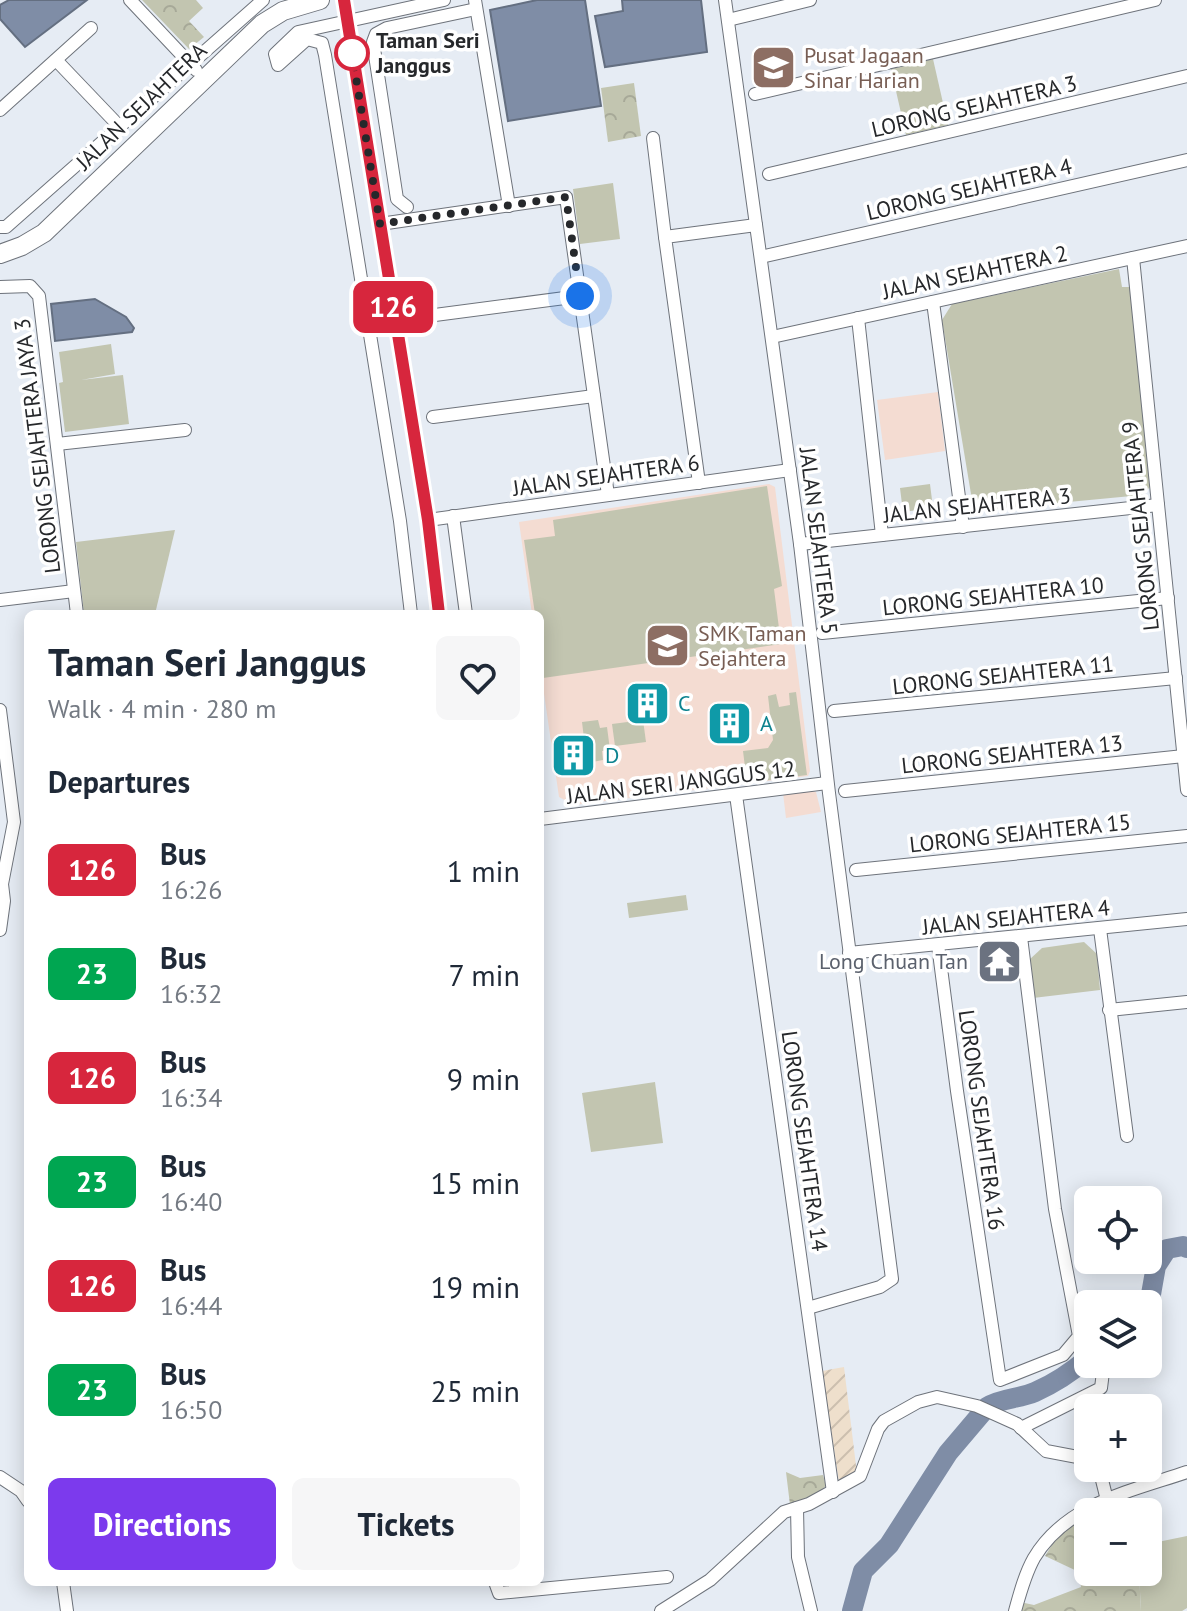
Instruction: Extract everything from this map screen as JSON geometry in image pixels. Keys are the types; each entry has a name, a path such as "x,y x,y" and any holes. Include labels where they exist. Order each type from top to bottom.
{"main road":[{"name":"JALAN SEJAHTERA","path":"0,254 44,233 262,24 283,11 320,0"}],"street":[{"path":"130,0 204,78"},
{"path":"0,227 6,227 263,0"},
{"path":"344,0 428,520 439,610"},
{"path":"411,610 376,365 322,43 307,39 278,65 275,54 298,32 444,0"},
{"name":"JALAN SEJAHTERA 5","path":"725,0 800,544 827,783 892,1279 880,1287 808,1308"},
{"path":"728,20 810,0"},
{"path":"755,94 1155,0"},
{"path":"407,207 397,199 373,42 376,34 387,28 476,5 509,206"},
{"path":"0,110 91,28"},
{"path":"56,60 120,127"},
{"name":"LORONG SEJAHTERA 3","path":"769,174 1187,76"},
{"path":"363,123 384,119"},
{"path":"653,138 699,483"},
{"name":"LORONG SEJAHTERA 4","path":"761,257 1187,160"},
{"path":"380,224 566,197 608,495"},
{"path":"665,237 756,225"},
{"name":"JALAN SEJAHTERA 2","path":"772,337 1187,246"},
{"name":"LORONG SEJAHTERA 9","path":"1133,258 1187,790"},
{"name":"LORONG SEJAHTERA JAYA 3","path":"0,287 30,286 39,296 76,610"},
{"path":"412,318 580,296"},
{"path":"933,302 963,527"},
{"path":"858,318 882,535"},
{"path":"376,365 402,361"},
{"path":"433,417 594,396"},
{"path":"57,444 185,430"},
{"name":"JALAN SEJAHTERA 6","path":"428,520 790,470"},
{"name":"JALAN SEJAHTERA 3","path":"800,544 1158,505"},
{"path":"453,516 465,610"},
{"path":"0,600 74,591"},
{"name":"LORONG SEJAHTERA 10","path":"822,633 1168,598"},
{"name":"LORONG SEJAHTERA 11","path":"834,711 1176,678"},
{"path":"0,710 14,822 1,884 4,901 0,930"},
{"name":"LORONG SEJAHTERA 13","path":"845,791 1184,756"},
{"name":"JALAN SERI JANGGUS 12","path":"544,819 827,783"},
{"name":"LORONG SEJAHTERA 14","path":"736,795 833,1492"},
{"name":"LORONG SEJAHTERA 15","path":"856,870 1187,836"},
{"name":"JALAN SEJAHTERA 4","path":"849,953 1187,919"},
{"path":"1100,929 1127,1136"},
{"path":"1021,937 1055,1209 1074,1306"},
{"name":"LORONG SEJAHTERA 16","path":"938,945 1000,1380 1063,1355 1074,1343"},
{"path":"1109,1010 1187,1002"},
{"path":"1021,1428 1101,1388 1101,1378"},
{"path":"661,1611 710,1580 784,1512 833,1492 860,1476 878,1429 892,1416 918,1402 937,1397 977,1406 1021,1428 1046,1451 1074,1456"},
{"path":"1113,1498 1187,1472"},
{"path":"0,1477 24,1495"},
{"path":"797,1508 798,1557 811,1611"},
{"path":"1015,1611 1029,1568 1046,1542 1065,1522 1074,1517"},
{"path":"496,1586 499,1593 667,1577"},
{"path":"64,1586 67,1611"}],"shaded area":[{"path":"938,392 945,451 885,460 877,400"},
{"name":"SMK Taman Sejahtera","path":"769,484 775,487 810,771 808,776 574,805 559,797 544,694 544,610 531,610 519,522"},
{"path":"816,792 821,812 786,818 783,793"},
{"path":"844,1367 857,1474 839,1482 822,1371"}],"green space":[{"path":"142,0 196,0 203,8 189,21 204,37 189,49"},
{"path":"933,59 948,125 906,135 891,69"},
{"path":"634,83 641,136 608,142 601,88"},
{"path":"613,183 620,239 580,244 573,189"},
{"path":"1119,269 1122,287 1131,287 1150,487 1142,495 985,510 972,500 942,320 952,304"},
{"path":"111,344 115,374 81,380 123,375 129,424 65,432 59,352"},
{"path":"930,484 933,508 903,512 900,488"},
{"path":"767,486 782,586 774,589 781,644 544,678 544,610 534,610 524,540 555,536 553,520"},
{"path":"175,530 156,610 84,610 76,542"},
{"path":"796,692 807,775 747,783 743,751 768,748 773,740 768,696 776,694 779,707 790,705 789,693"},
{"path":"598,720 600,728 607,727 610,750 602,751 603,760 587,763 582,722"},
{"path":"643,720 646,742 615,746 612,724"},
{"path":"686,895 688,910 629,918 627,903"},
{"path":"1084,942 1097,954 1100,990 1033,998 1029,960 1042,948"},
{"path":"655,1082 663,1143 591,1152 582,1093"},
{"path":"786,1472 800,1478 823,1475 826,1486 816,1499 790,1505"},
{"path":"1074,1523 1074,1570 1045,1556 1060,1532"},
{"path":"1187,1536 1187,1608 1182,1611 1141,1611 1140,1586 1162,1586 1162,1541"},
{"path":"1140,1586 1141,1611 1018,1611 1020,1602 1034,1605 1081,1587"}],"water":[{"path":"9,0 87,0 25,47 0,19 0,5"},
{"path":"537,0 585,0 601,106 508,121 490,10"},
{"path":"622,0 701,0 707,52 605,67 595,16 623,11"},
{"path":"95,299 126,317 134,328 132,332 55,341 51,304"}],"waterway":[{"path":"1152,1290 1156,1266 1167,1249 1187,1248"},
{"path":"852,1611 863,1571 889,1545 948,1453 987,1407 1042,1389 1074,1369"}],"bus line":[{"name":"126","path":"344,0 428,520 439,610"}],"place":[{"name":"Taman Seri Janggus","path":"352,53"},
{"name":"Pusat Jagaan Sinar Harian","path":"773,68"},
{"name":"SMK Taman Sejahtera","path":"667,646"},
{"name":"C","path":"647,703"},
{"name":"A","path":"729,723"},
{"name":"D","path":"574,755"},
{"name":"Long Chuan Tan","path":"999,961"}],"route":[{"path":"352,53 380,224 566,197 580,296"}]}
